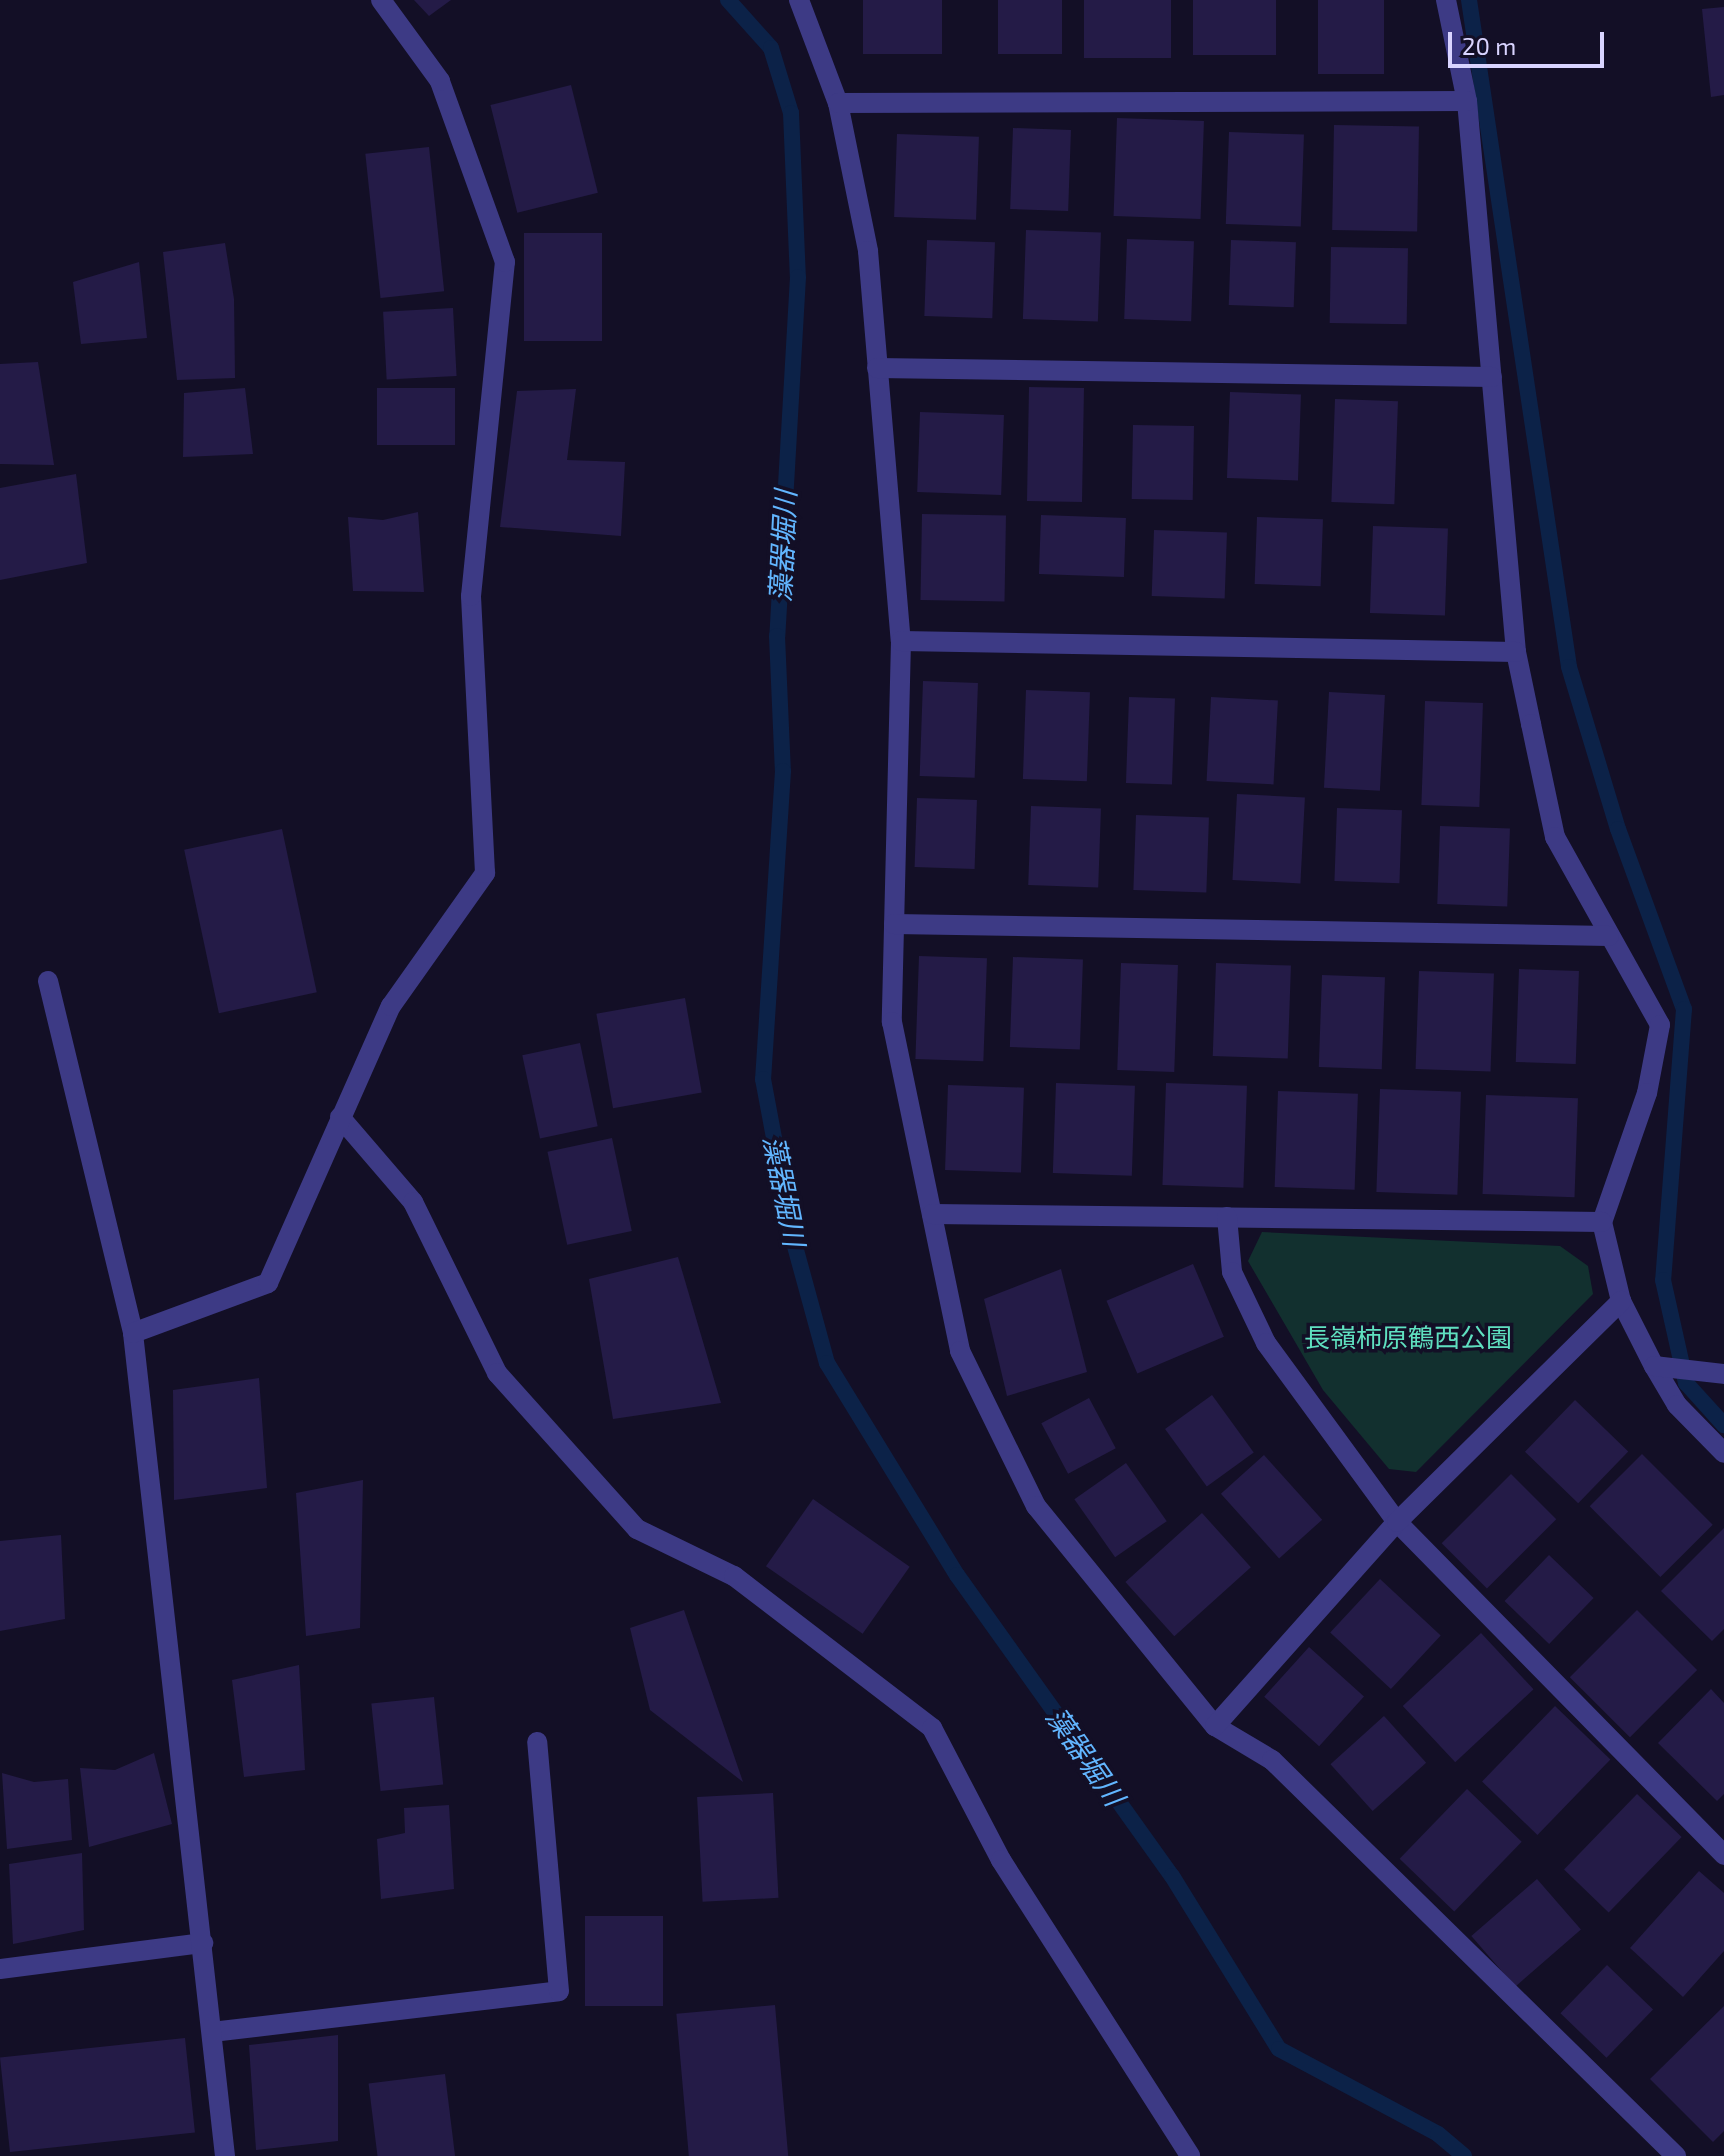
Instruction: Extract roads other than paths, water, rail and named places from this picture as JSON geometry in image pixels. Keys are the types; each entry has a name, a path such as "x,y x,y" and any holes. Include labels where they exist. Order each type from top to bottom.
{"street":[{"path":"133,1333 268,1283 391,1006 485,873 471,596 505,262 440,81 381,0"},
{"path":"799,0 838,103 868,251 901,641 892,1022 960,1351 1036,1506 1215,1726 1272,1760 1676,2156"},
{"path":"1446,0 1467,101 1516,652 1555,837 1660,1025 1647,1093 1602,1222 1621,1301 1654,1366 1677,1405 1724,1453"},
{"path":"838,103 1467,101"},
{"path":"877,368 1492,377"},
{"path":"901,641 1516,652"},
{"path":"894,924 1609,936"},
{"path":"48,981 133,1333 225,2156"},
{"path":"340,1117 413,1202 497,1373 637,1529 734,1576 932,1728 1001,1860 1190,2156"},
{"path":"932,1214 1602,1222"},
{"path":"1227,1217 1232,1272 1266,1343 1397,1522 1724,1855"},
{"path":"1215,1726 1397,1522 1621,1301"},
{"path":"1654,1366 1724,1374"},
{"path":"212,2032 559,1991 537,1742"},
{"path":"0,1969 203,1943"}],"waterway":[{"name":"藻器堀川","path":"728,0 771,48 791,113 798,277 777,636 783,771 763,1079 793,1239 827,1363 957,1575 1172,1876 1279,2049 1438,2134 1464,2156"},
{"path":"1469,0 1569,667 1618,829 1684,1009 1663,1280 1686,1383 1724,1425"}],"park label":[{"name":"長嶺柿原鶴西公園","path":"1408,1337"}]}
